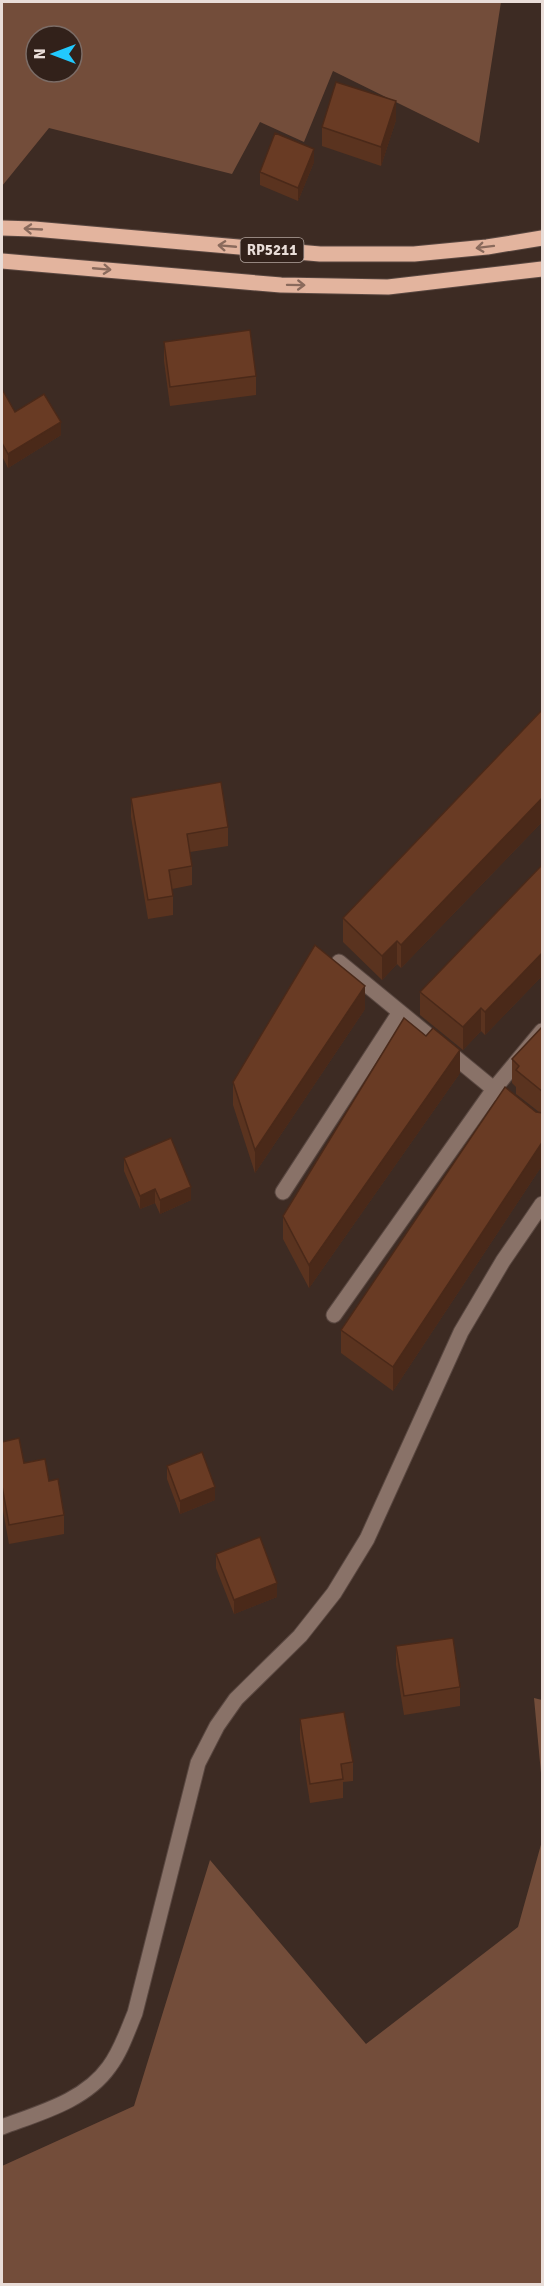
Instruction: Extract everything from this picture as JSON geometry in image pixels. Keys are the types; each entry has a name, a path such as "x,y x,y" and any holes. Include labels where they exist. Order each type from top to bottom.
{"main road":[{"name":"RP5211","path":"2,228 320,254 414,254 487,247 543,238"},
{"name":"RP5211","path":"2,261 282,285 388,287 543,269"}],"street":[{"path":"339,962 510,1102"},
{"path":"283,1192 400,1012"},
{"path":"334,1315 494,1089 543,1031"},
{"path":"2,2127 38,2114 93,2085 120,2051 135,2013 198,1763 217,1726 236,1699 300,1635 334,1593 367,1539 461,1332 503,1261 543,1204"}],"shaded area":[{"path":"2,2 501,2 479,143 333,71 304,142 260,122 232,174 49,128 2,186"},
{"path":"534,1698 542,1700 542,1784"},
{"path":"542,1841 542,2284 2,2284 2,2166 134,2106 210,1860 366,2044 518,1927"}],"building":[{"path":"336,82 396,101 381,147 322,127"},
{"path":"275,133 314,149 298,188 260,172"},
{"path":"250,330 256,376 170,387 164,342"},
{"path":"2,389 15,412 44,394 61,422 8,454 2,443"},
{"path":"543,709 543,797 401,945 397,941 382,956 343,918"},
{"path":"221,782 228,827 187,834 192,866 169,870 173,896 148,900 131,798"},
{"path":"543,864 543,952 485,1012 481,1008 463,1027 420,992"},
{"path":"315,945 365,986 255,1150 233,1082"},
{"path":"404,1018 426,1036 433,1028 460,1050 309,1265 283,1216"},
{"path":"543,1026 543,1092 516,1070 519,1066 512,1059"},
{"path":"505,1087 536,1112 543,1113 543,1141 393,1367 341,1330"},
{"path":"171,1138 191,1187 160,1200 155,1189 140,1196 124,1158"},
{"path":"19,1438 24,1463 45,1459 49,1481 58,1479 64,1515 9,1525 2,1486 2,1442"},
{"path":"202,1452 215,1487 180,1501 167,1466"},
{"path":"260,1537 277,1583 234,1600 216,1554"},
{"path":"453,1638 460,1687 404,1696 396,1646"},
{"path":"344,1712 353,1762 341,1764 343,1779 310,1784 300,1719"}]}
